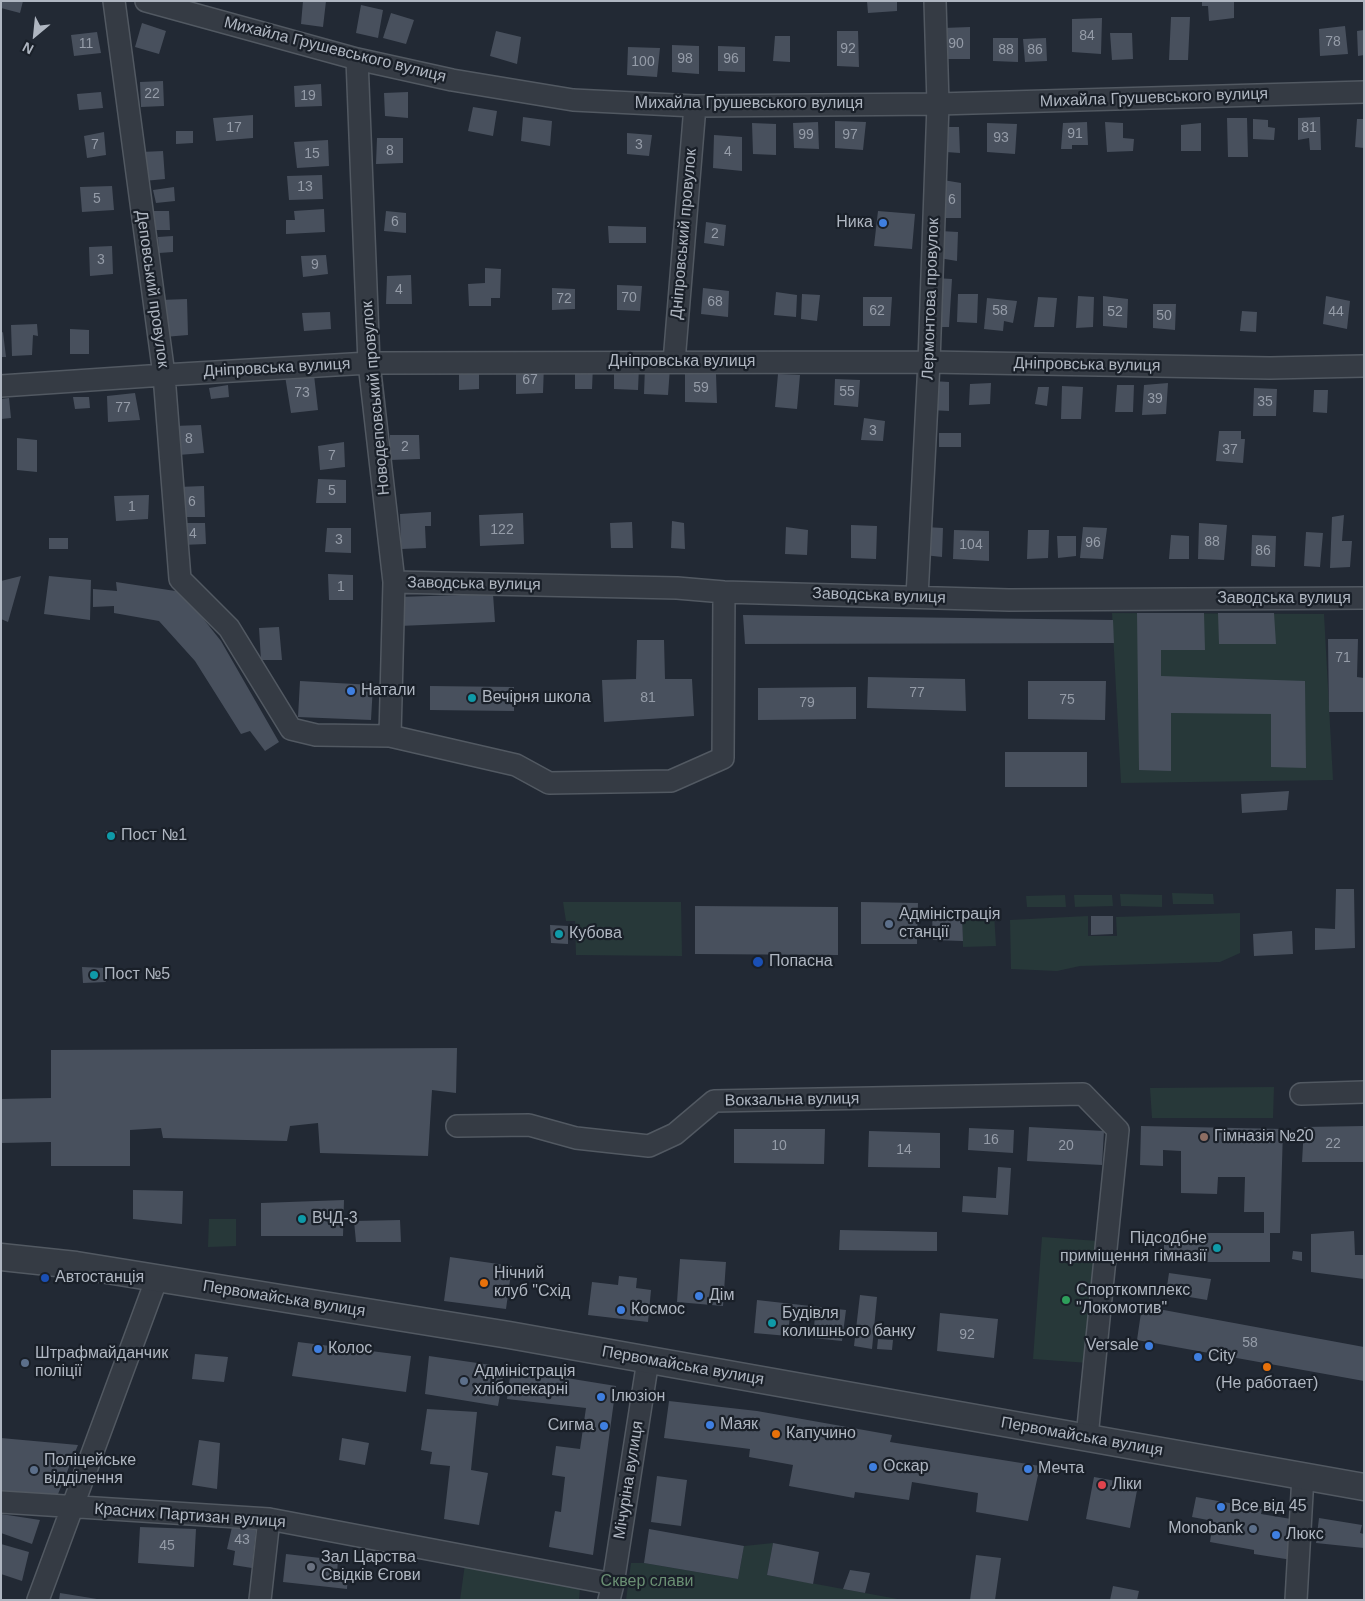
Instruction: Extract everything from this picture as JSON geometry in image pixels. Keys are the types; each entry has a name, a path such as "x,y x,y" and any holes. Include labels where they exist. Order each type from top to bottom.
{"street":[{"name":"Деповський провулок","path":"114,1 164,375 180,578 229,628 291,729 316,734 390,736"},
{"name":"Михайла Грушевського вулиця","path":"146,1 357,59 452,80 573,100 694,106 938,104 1364,92"},
{"name":"Лермонтова провулок","path":"917,596 929,362 938,104 935,1"},
{"name":"Новодеповський провулок","path":"357,59 369,363 394,582 390,736"},
{"name":"Дніпровський провулок","path":"674,362 694,106"},
{"name":"Дніпровська вулиця","path":"1,386 369,363 929,362 1270,368 1364,366"},
{"name":"Заводська вулиця","path":"394,582 678,588 724,592 1009,600 1364,598"},
{"path":"390,736 516,765 549,783 671,781 723,758 724,592"},
{"path":"1301,1094 1364,1092"},
{"name":"Вокзальна вулиця","path":"457,1126 529,1126 576,1138 648,1146 675,1134 714,1101 1083,1094 1118,1130 1087,1437"},
{"name":"Первомайська вулиця","path":"1,1256 76,1265 509,1335 1364,1487"},
{"path":"38,1600 157,1278"},
{"name":"Мічуріна вулиця","path":"611,1592 648,1360"},
{"path":"1296,1600 1303,1476"},
{"name":"Красних Партизан вулиця","path":"1,1502 269,1519 611,1592"},
{"path":"260,1600 269,1519"}],"green space":[{"path":"1112,613 1324,614 1333,780 1121,783"},
{"path":"1172,893 1213,894 1214,904 1173,904"},
{"path":"1120,894 1162,895 1162,907 1121,906"},
{"path":"1065,895 1066,907 1027,907 1026,896"},
{"path":"1074,895 1112,895 1113,906 1075,907"},
{"path":"563,902 681,902 682,956 576,955 575,921 566,921"},
{"path":"994,913 996,946 963,947 962,914"},
{"path":"1240,913 1240,953 1220,962 1080,966 1057,971 1011,969 1010,920 1088,916 1088,936 1117,936 1116,917"},
{"path":"1274,1087 1273,1118 1152,1118 1150,1088"},
{"path":"209,1219 236,1219 236,1246 208,1247"},
{"name":"Спорткомплекс \"Локомотив\"","path":"1042,1237 1098,1241 1089,1363 1033,1359"},
{"name":"Сквер слави","path":"773,1543 767,1575 903,1600 626,1600 631,1563 644,1563 738,1579 744,1546"},
{"path":"465,1564 580,1588 579,1600 460,1600"}],"building":[{"path":"1,1 23,1 20,13 1,8"},
{"path":"303,1 326,1 323,27 301,24"},
{"path":"867,1 897,1 897,11 868,13"},
{"path":"1202,1 1234,1 1234,18 1209,21 1208,6 1202,6"},
{"path":"361,5 383,10 378,38 356,33"},
{"path":"391,13 414,20 406,44 383,38"},
{"path":"1171,17 1190,17 1188,60 1169,60"},
{"path":"1102,18 1101,54 1072,52 1072,19"},
{"path":"142,23 166,31 159,54 135,47"},
{"path":"1345,26 1348,54 1320,56 1319,29"},
{"path":"970,27 970,59 943,59 943,28"},
{"path":"1364,30 1364,55 1358,56 1357,31"},
{"path":"496,31 521,37 517,64 490,56"},
{"path":"837,31 858,31 859,67 837,66"},
{"path":"97,32 101,53 74,56 71,35"},
{"path":"1110,33 1132,33 1133,59 1112,60"},
{"path":"775,36 790,36 790,62 773,61"},
{"path":"993,38 1018,38 1018,62 993,61"},
{"path":"1046,38 1047,61 1025,62 1023,39"},
{"path":"672,45 699,46 699,74 672,72"},
{"path":"718,46 745,47 745,72 718,71"},
{"path":"628,47 660,48 657,77 627,75"},
{"path":"163,81 164,106 141,107 140,82"},
{"path":"321,84 322,106 295,107 294,86"},
{"path":"101,92 103,108 79,110 77,94"},
{"path":"408,92 408,118 385,116 384,93"},
{"path":"473,107 497,111 493,136 468,131"},
{"path":"253,115 253,138 216,141 213,118"},
{"path":"523,117 552,121 550,146 521,141"},
{"path":"1320,117 1321,150 1310,150 1309,138 1298,140 1298,118"},
{"path":"1227,118 1247,118 1248,157 1228,157"},
{"path":"1253,119 1268,120 1268,127 1275,128 1274,140 1253,139"},
{"path":"1357,119 1364,119 1364,148 1355,147"},
{"path":"835,121 866,122 863,150 835,148"},
{"path":"818,122 819,149 794,148 793,123"},
{"path":"1087,122 1088,145 1072,145 1072,149 1061,149 1063,123"},
{"path":"1105,122 1123,123 1123,138 1134,139 1133,151 1107,152"},
{"path":"752,123 776,124 776,155 753,154"},
{"path":"987,123 1017,124 1015,154 987,152"},
{"path":"1201,123 1201,151 1181,151 1181,125"},
{"path":"942,127 959,127 960,153 946,152"},
{"path":"176,131 193,131 193,143 176,144"},
{"path":"104,132 106,155 87,158 84,136"},
{"path":"627,133 652,135 649,156 627,154"},
{"path":"714,135 742,137 742,171 713,168"},
{"path":"377,138 403,138 403,163 376,164"},
{"path":"328,140 329,166 297,168 294,142"},
{"path":"163,151 165,179 144,181 141,152"},
{"path":"322,175 323,199 289,200 287,176"},
{"path":"943,180 961,183 961,218 940,218"},
{"path":"112,186 114,210 82,212 80,187"},
{"path":"174,187 175,201 156,203 153,190"},
{"path":"324,209 325,232 286,234 286,220 295,220 294,211"},
{"path":"148,211 169,211 170,230 150,230"},
{"path":"386,211 406,213 406,233 384,231"},
{"path":"878,211 915,214 912,249 874,246"},
{"path":"706,222 726,225 724,246 704,243"},
{"path":"608,226 646,227 646,243 609,243"},
{"path":"940,231 958,232 957,261 939,258"},
{"path":"173,236 173,252 159,253 158,237"},
{"path":"112,246 113,274 90,276 89,247"},
{"path":"326,255 328,274 303,277 301,256"},
{"path":"485,268 501,269 500,298 491,298 491,306 469,306 468,284 485,283"},
{"path":"411,275 412,304 386,304 387,276"},
{"path":"936,278 952,279 949,327 935,327"},
{"path":"617,285 642,286 640,311 617,310"},
{"path":"552,288 575,289 575,309 552,310"},
{"path":"703,288 729,291 728,317 701,314"},
{"path":"776,292 797,295 796,317 774,315"},
{"path":"802,294 820,295 817,321 801,319"},
{"path":"958,294 978,294 977,323 957,322"},
{"path":"1078,296 1094,297 1093,327 1076,328"},
{"path":"1103,296 1128,299 1127,328 1103,326"},
{"path":"1326,296 1350,301 1347,329 1323,324"},
{"path":"863,297 892,297 890,326 863,326"},
{"path":"1038,297 1057,298 1054,327 1034,327"},
{"path":"987,298 1017,301 1013,323 1004,321 1003,331 984,329"},
{"path":"187,299 188,335 164,337 160,300"},
{"path":"1153,304 1176,304 1175,330 1153,328"},
{"path":"1242,311 1257,312 1256,332 1240,331"},
{"path":"330,312 331,329 304,331 302,313"},
{"path":"37,324 38,336 33,335 32,355 12,356 11,325"},
{"path":"70,329 89,330 89,354 70,354"},
{"path":"3,332 6,357 1,357 1,333"},
{"path":"544,365 543,393 516,394 516,366"},
{"path":"593,366 592,389 575,389 575,367"},
{"path":"645,366 670,368 668,395 644,394"},
{"path":"459,367 479,367 479,389 459,390"},
{"path":"614,367 639,367 638,390 614,389"},
{"path":"685,372 716,374 717,403 685,402"},
{"path":"778,374 800,375 797,409 775,407"},
{"path":"314,375 318,410 291,413 285,376"},
{"path":"835,379 860,380 858,407 834,405"},
{"path":"932,381 949,382 949,411 930,410"},
{"path":"991,383 990,404 969,405 970,384"},
{"path":"1168,383 1166,414 1142,415 1144,385"},
{"path":"228,385 229,397 211,399 209,388"},
{"path":"1117,385 1134,385 1133,412 1115,412"},
{"path":"1062,386 1083,387 1081,419 1061,419"},
{"path":"1038,387 1049,387 1047,406 1035,404"},
{"path":"1254,388 1277,389 1276,416 1253,416"},
{"path":"1314,390 1328,390 1327,413 1313,412"},
{"path":"135,393 140,420 108,422 107,396"},
{"path":"73,397 89,397 90,408 75,409"},
{"path":"9,398 11,418 1,419 1,399"},
{"path":"864,418 885,421 883,441 861,440"},
{"path":"201,425 204,453 178,455 174,426"},
{"path":"1219,431 1241,431 1241,439 1245,439 1243,463 1216,461"},
{"path":"939,433 961,433 961,447 939,447"},
{"path":"390,435 419,435 420,459 390,460"},
{"path":"17,438 37,440 37,472 17,470"},
{"path":"344,442 345,467 320,470 318,446"},
{"path":"318,479 346,480 346,503 316,503"},
{"path":"204,486 205,517 180,517 178,487"},
{"path":"149,495 148,519 116,521 114,496"},
{"path":"431,512 431,526 425,526 426,548 401,549 400,514"},
{"path":"523,513 524,544 480,546 479,515"},
{"path":"1344,515 1342,541 1352,541 1350,567 1330,568 1332,517"},
{"path":"672,521 684,523 685,549 671,548"},
{"path":"632,522 633,548 611,548 610,523"},
{"path":"180,523 205,523 206,544 182,545"},
{"path":"1199,523 1227,525 1224,560 1198,559"},
{"path":"851,525 877,526 876,559 851,558"},
{"path":"786,527 808,530 807,555 785,554"},
{"path":"925,527 943,528 942,557 924,555"},
{"path":"1083,527 1107,528 1103,559 1080,558"},
{"path":"327,528 351,528 351,553 325,552"},
{"path":"954,530 989,531 989,561 953,559"},
{"path":"1028,530 1049,530 1048,558 1027,559"},
{"path":"1306,532 1323,533 1320,567 1304,566"},
{"path":"1171,535 1189,536 1189,559 1169,559"},
{"path":"1252,535 1276,536 1275,567 1251,566"},
{"path":"1057,536 1076,536 1076,556 1058,558"},
{"path":"49,538 68,538 68,549 49,549"},
{"path":"328,574 353,575 353,600 329,600"},
{"path":"21,576 8,622 1,619 1,581"},
{"path":"49,576 91,580 90,620 44,614"},
{"path":"116,582 182,592 221,641 279,742 265,751 250,731 241,734 195,661 159,621 114,613 114,606 93,607 93,589 117,591"},
{"path":"493,594 495,622 399,626 398,597"},
{"path":"1137,613 1204,613 1205,650 1161,650 1161,676 1305,681 1306,768 1271,767 1271,714 1171,713 1171,771 1139,770"},
{"path":"1218,613 1274,613 1276,644 1219,644"},
{"path":"743,615 1113,620 1114,643 745,644"},
{"path":"279,627 282,660 261,660 259,628"},
{"path":"1328,639 1358,639 1357,677 1364,678 1364,712 1329,712"},
{"path":"637,640 664,640 665,679 692,679 694,716 604,722 602,680 636,679"},
{"path":"868,677 965,679 966,711 867,708"},
{"path":"300,681 373,685 371,720 298,717"},
{"path":"1028,681 1106,681 1105,720 1028,719"},
{"name":"Вечірня школа","path":"430,686 514,687 514,711 430,710"},
{"path":"856,687 856,719 758,720 758,688"},
{"path":"1005,752 1087,752 1087,787 1005,787"},
{"path":"1289,791 1287,810 1242,813 1241,794"},
{"name":"Пост №1","path":"106,831 117,831 115,840 106,840"},
{"path":"1336,889 1354,889 1355,948 1315,950 1315,928 1335,929"},
{"name":"Адміністрація станції","path":"861,902 918,903 917,944 861,944"},
{"name":"Попасна","path":"695,906 838,907 838,955 695,954"},
{"path":"932,914 962,914 963,941 933,940"},
{"path":"1091,916 1113,916 1113,934 1091,935"},
{"name":"Кубова","path":"550,925 568,926 568,944 551,943"},
{"path":"1292,931 1293,954 1254,956 1253,934"},
{"name":"Пост №5","path":"82,967 105,968 106,982 83,983"},
{"path":"457,1048 456,1093 432,1090 428,1156 320,1153 318,1123 290,1126 287,1141 163,1138 161,1128 130,1130 130,1166 51,1166 51,1142 1,1143 1,1099 51,1098 51,1050"},
{"name":"Гімназія №20","path":"1141,1126 1283,1129 1280,1233 1270,1233 1270,1262 1164,1262 1164,1233 1264,1233 1264,1212 1244,1212 1245,1177 1218,1177 1217,1194 1181,1193 1181,1151 1163,1150 1163,1166 1140,1165"},
{"path":"1364,1126 1364,1162 1302,1162 1304,1127"},
{"path":"1029,1127 1104,1131 1102,1165 1027,1161"},
{"path":"969,1128 1014,1130 1013,1153 968,1150"},
{"path":"734,1129 825,1129 824,1164 734,1163"},
{"path":"869,1131 940,1133 940,1168 868,1167"},
{"path":"998,1167 1011,1168 1008,1215 962,1212 963,1196 996,1198"},
{"path":"133,1190 183,1191 182,1224 133,1219"},
{"name":"ВЧД-3","path":"344,1200 343,1236 261,1236 261,1203"},
{"path":"400,1220 401,1242 356,1242 354,1221"},
{"path":"840,1230 937,1232 937,1251 839,1250"},
{"path":"1354,1231 1355,1255 1364,1255 1364,1279 1311,1272 1311,1234"},
{"path":"1293,1251 1302,1252 1302,1261 1292,1259"},
{"path":"450,1257 512,1266 506,1309 444,1301"},
{"path":"680,1259 726,1262 723,1306 677,1302"},
{"path":"1169,1273 1211,1279 1207,1300 1166,1293"},
{"path":"619,1276 637,1278 636,1288 651,1290 648,1322 588,1315 592,1282 618,1285"},
{"path":"860,1295 877,1297 872,1349 854,1346"},
{"path":"757,1300 846,1310 842,1341 813,1338 815,1316 790,1314 788,1336 754,1333"},
{"path":"1142,1306 1364,1347 1364,1381 1137,1340"},
{"path":"940,1313 998,1319 994,1358 937,1351"},
{"path":"878,1339 893,1340 892,1350 877,1349"},
{"path":"298,1342 411,1356 406,1392 292,1376"},
{"path":"195,1354 228,1357 224,1382 192,1379"},
{"name":"Адміністрація хлібопекарні","path":"429,1356 505,1367 498,1406 425,1394"},
{"path":"511,1369 616,1386 593,1555 549,1547 555,1511 561,1512 565,1477 552,1475 556,1446 580,1449 586,1408 507,1399"},
{"path":"669,1401 757,1411 892,1435 890,1442 1040,1466 1028,1521 976,1512 978,1493 912,1482 909,1500 855,1492 854,1498 789,1486 793,1465 749,1457 750,1449 664,1438"},
{"path":"427,1409 477,1412 471,1470 488,1473 479,1525 444,1519 450,1466 430,1464 432,1452 421,1450"},
{"name":"Поліцейське відділення","path":"1,1438 78,1445 56,1499 1,1494"},
{"path":"342,1438 369,1443 365,1465 339,1460"},
{"path":"199,1440 220,1443 217,1489 192,1485"},
{"path":"657,1476 687,1480 681,1526 651,1522"},
{"path":"1094,1477 1138,1485 1130,1528 1086,1519"},
{"path":"1196,1497 1262,1509 1261,1514 1297,1520 1292,1560 1254,1554 1254,1550 1210,1542 1213,1521 1192,1517"},
{"path":"1,1514 40,1520 32,1544 1,1533"},
{"path":"1319,1518 1362,1525 1360,1533 1364,1534 1364,1548 1316,1543"},
{"path":"140,1527 196,1529 194,1567 138,1563"},
{"path":"232,1527 256,1530 252,1568 233,1565 235,1551 227,1549"},
{"path":"649,1529 744,1546 738,1579 644,1563"},
{"path":"773,1543 819,1552 813,1584 767,1575"},
{"path":"1,1544 29,1552 22,1581 1,1574"},
{"name":"Зал Царства Свідків Єгови","path":"286,1554 338,1560 337,1573 348,1575 347,1589 283,1582"},
{"path":"976,1555 1001,1558 995,1600 970,1600"},
{"path":"850,1570 870,1573 865,1593 843,1589"},
{"path":"1113,1586 1139,1591 1137,1600 1110,1600"},
{"path":"60,1593 97,1599 97,1600 59,1600"}],"place":[{"name":"Ника","path":"883,223"},
{"name":"Натали","path":"351,691"},
{"name":"Вечірня школа","path":"472,698"},
{"name":"Пост №1","path":"111,836"},
{"name":"Адміністрація станції","path":"889,924"},
{"name":"Кубова","path":"559,934"},
{"name":"Попасна","path":"758,962"},
{"name":"Пост №5","path":"94,975"},
{"name":"Гімназія №20","path":"1204,1137"},
{"name":"ВЧД-3","path":"302,1219"},
{"name":"Підсодбне приміщення гімназії","path":"1217,1248"},
{"name":"Автостанція","path":"45,1278"},
{"name":"Нічний клуб \"Схід","path":"484,1283"},
{"name":"Дім","path":"699,1296"},
{"name":"Спорткомплекс \"Локомотив\"","path":"1066,1300"},
{"name":"Космос","path":"621,1310"},
{"name":"Будівля колишнього банку","path":"772,1323"},
{"name":"Versale","path":"1149,1346"},
{"name":"Колос","path":"318,1349"},
{"name":"City","path":"1198,1357"},
{"name":"Штрафмайданчик поліції","path":"25,1363"},
{"name":"(Не работает)","path":"1267,1367"},
{"name":"Адміністрація хлібопекарні","path":"464,1381"},
{"name":"Ілюзіон","path":"601,1397"},
{"name":"Маяк","path":"710,1425"},
{"name":"Сигма","path":"604,1426"},
{"name":"Капучино","path":"776,1434"},
{"name":"Оскар","path":"873,1467"},
{"name":"Мечта","path":"1028,1469"},
{"name":"Поліцейське відділення","path":"34,1470"},
{"name":"Ліки","path":"1102,1485"},
{"name":"Все від 45","path":"1221,1507"},
{"name":"Monobank","path":"1253,1529"},
{"name":"Люкс","path":"1276,1535"},
{"name":"Зал Царства Свідків Єгови","path":"311,1567"}]}
